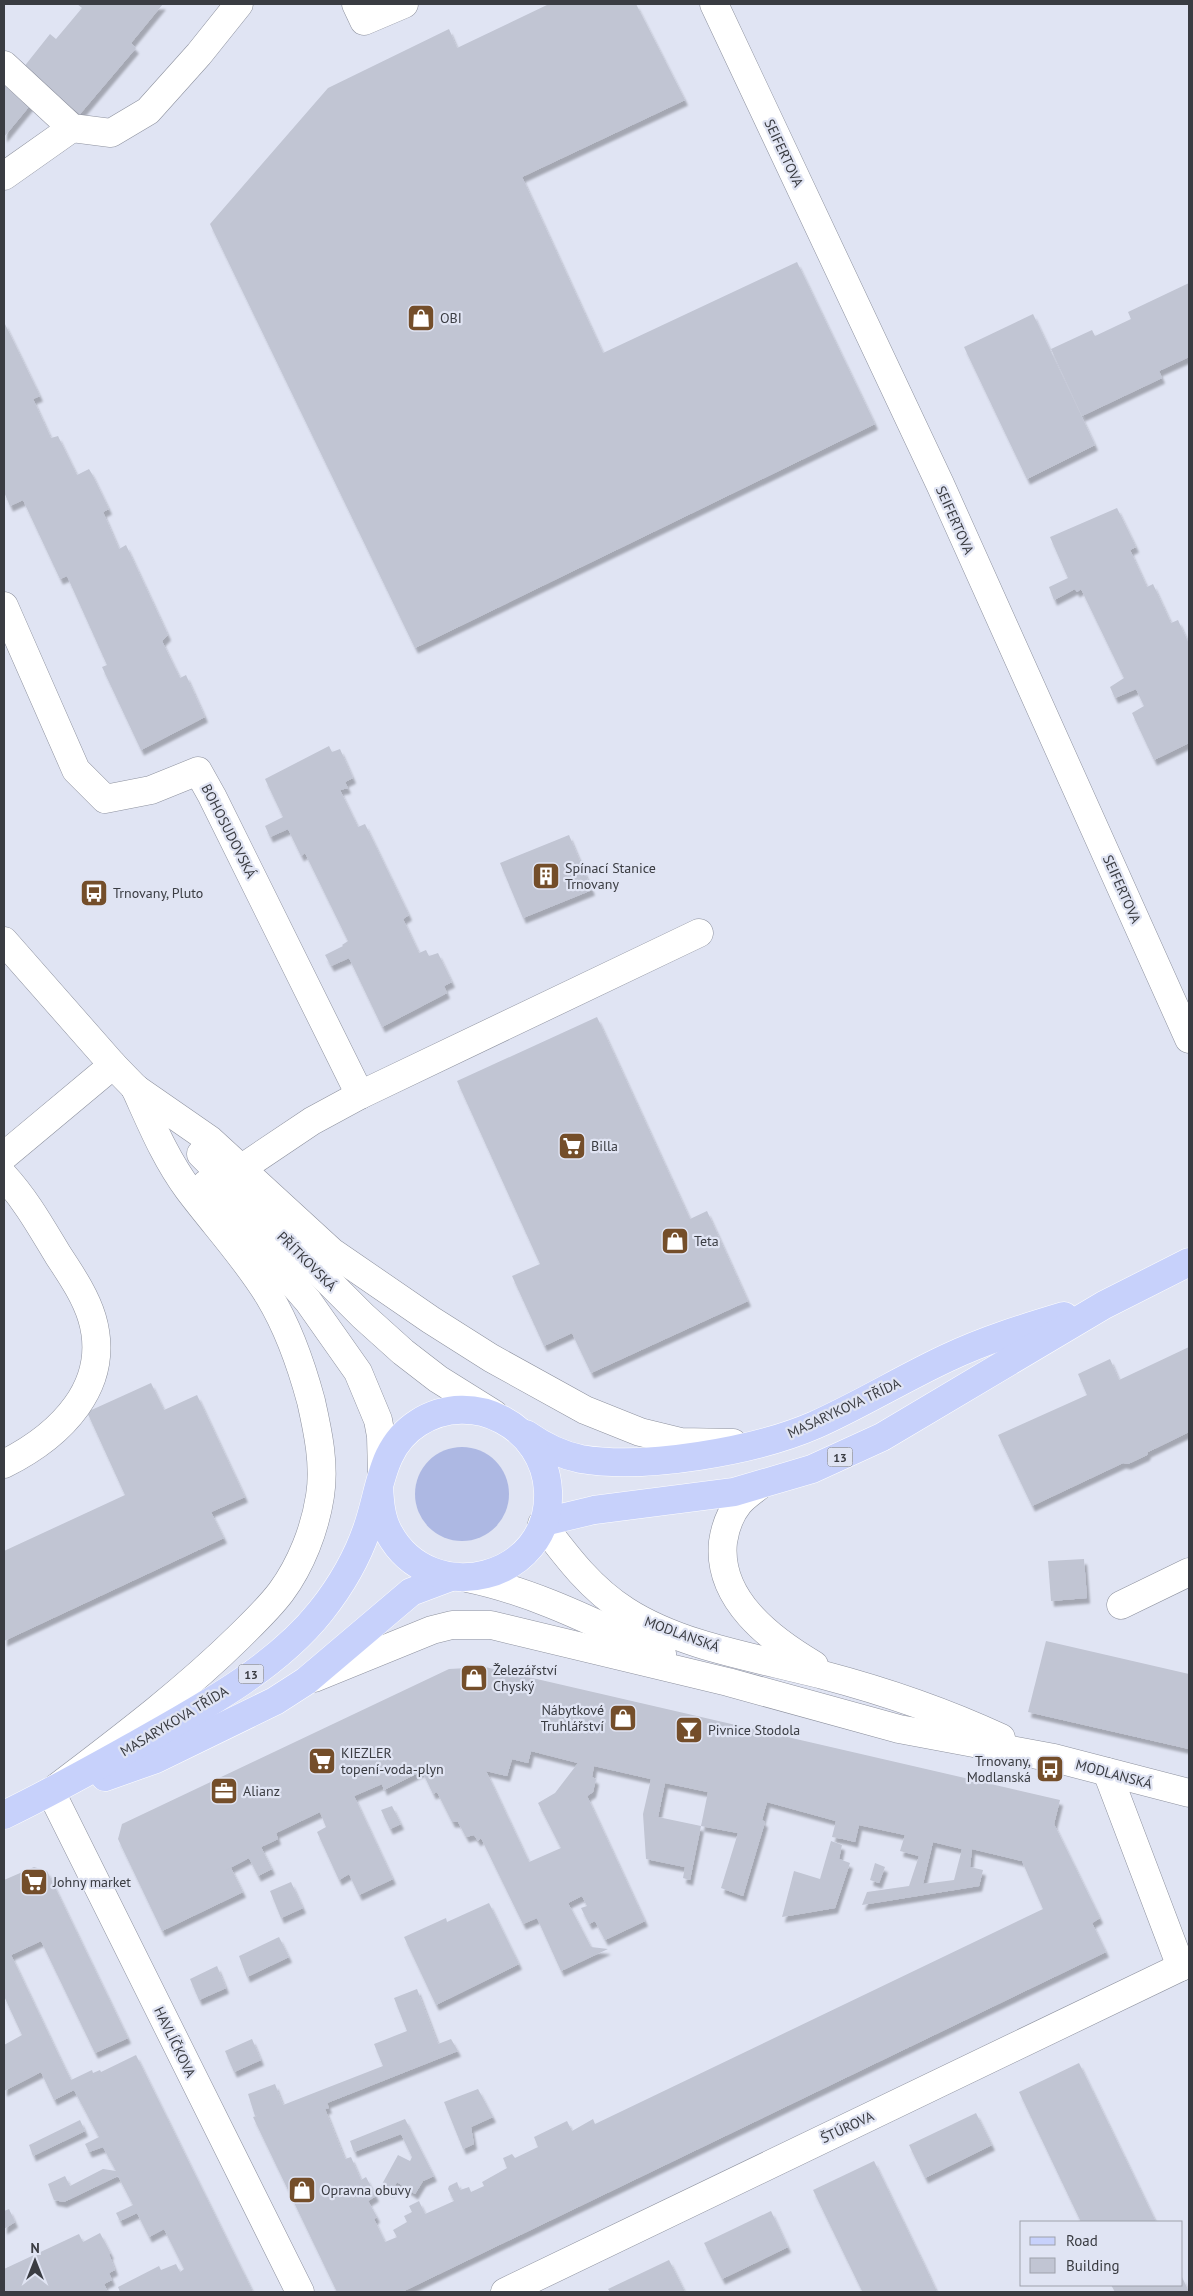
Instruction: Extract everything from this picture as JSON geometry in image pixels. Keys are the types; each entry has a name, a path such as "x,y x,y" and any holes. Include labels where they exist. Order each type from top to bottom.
{"main road":[{"name":"MASARYKOVA TŘÍDA","path":"543,1523 594,1510 714,1495 760,1485 812,1469 882,1437 1104,1305 1189,1262"},
{"name":"MASARYKOVA TŘÍDA","path":"4,1815 51,1792 176,1722 257,1670 284,1649 321,1611 342,1579 367,1529 380,1480 394,1446 404,1433 432,1415 447,1410 464,1409 494,1414 508,1421 544,1446 565,1455 603,1462 682,1458 771,1441 814,1425 947,1358 1004,1334 1104,1305"},
{"name":"MASARYKOVA TŘÍDA","path":"51,1792 100,1779 156,1759 248,1716 306,1681 411,1592 460,1578 496,1572 518,1558 536,1538 543,1523 549,1494 544,1466 532,1444 520,1430"},
{"name":"MASARYKOVA TŘÍDA","path":"380,1480 382,1517 388,1532 397,1546 422,1567 460,1578"}],"street":[{"path":"4,65 72,128 111,133 148,111 199,54 238,4"},
{"path":"356,4 364,21 404,4"},
{"name":"SEIFERTOVA","path":"714,4 940,484 1189,1039"},
{"path":"4,176 72,128"},
{"name":"BOHOSUDOVSKÁ","path":"4,606 76,770 105,799 151,790 198,771 217,804 360,1095"},
{"path":"242,1168 312,1121 360,1095 699,933"},
{"name":"PŘÍTKOVSKÁ","path":"4,941 113,1065 363,1316 403,1352 438,1379 494,1414"},
{"path":"4,1156 113,1065"},
{"path":"136,1088 210,1140 315,1237 355,1270 491,1358 585,1410 640,1432 681,1442 712,1444 771,1441"},
{"path":"51,1792 168,1702 220,1655 280,1593 304,1550 320,1496 322,1467 318,1432 301,1366 288,1332 255,1274 175,1170 163,1150 136,1088"},
{"name":"PŘÍTKOVSKÁ","path":"136,1088 193,1168 274,1260 349,1358 367,1390 378,1420 381,1436 380,1480"},
{"path":"4,1176 22,1197 82,1294 92,1318 98,1356 88,1390 74,1409 38,1444 4,1464"},
{"path":"760,1485 739,1503 727,1525 722,1553 729,1584 748,1614 774,1638 799,1656 847,1681 974,1726 1039,1755"},
{"name":"MODLANSKÁ","path":"543,1523 589,1583 626,1612 693,1641 847,1681"},
{"path":"1121,1605 1189,1572"},
{"name":"MODLANSKÁ","path":"460,1578 508,1587 539,1599 728,1682"},
{"path":"306,1681 432,1630 452,1625 469,1624 518,1630 728,1682 899,1729 1039,1755"},
{"name":"MODLANSKÁ","path":"1039,1755 1189,1793"},
{"path":"1107,1772 1185,1965"},
{"name":"HAVLÍČKOVA","path":"51,1792 300,2292"},
{"name":"ŠTÚROVA","path":"505,2292 1185,1965"}],"shaded area":[{"path":"462,1447 480,1451 495,1461 505,1476 509,1494 505,1512 495,1527 480,1537 462,1541 444,1537 429,1527 419,1512 415,1494 419,1476 429,1461 444,1451"}],"building":[{"path":"77,4 163,4 131,43 136,48 80,114 23,68 50,34 56,39 82,8"},
{"name":"OBI","path":"549,4 636,4 685,100 522,177 603,353 797,262 875,424 415,648 210,224 328,88 449,29 457,48"},
{"path":"4,79 32,103 4,137"},
{"path":"1189,283 1189,357 1159,371 1162,378 1082,416 1051,349 1092,330 1095,336 1131,319 1128,312"},
{"path":"1033,314 1095,445 1027,479 964,347"},
{"path":"4,322 40,396 33,399 51,438 58,436 77,475 89,469 92,474 109,509 103,512 119,549 126,545 168,635 162,641 180,678 186,675 205,717 141,750 102,667 107,665 67,576 60,579 23,500 10,506 4,492"},
{"path":"1117,508 1136,547 1130,550 1147,587 1153,584 1171,623 1178,620 1189,644 1189,743 1154,760 1132,713 1144,706 1136,689 1115,698 1110,687 1124,678 1081,589 1077,592 1075,589 1054,600 1049,587 1068,578 1050,537"},
{"path":"329,746 332,752 340,749 353,778 345,782 348,788 340,790 358,827 365,824 409,915 403,919 419,953 426,950 429,956 438,953 452,982 444,986 447,993 382,1027 349,958 331,966 325,955 343,946 348,941 305,853 301,856 288,829 270,837 265,826 283,817 265,779"},
{"name":"Spínací Stanice Trnovany","path":"569,835 592,890 523,918 500,863"},
{"name":"Billa","path":"597,1017 690,1219 707,1211 748,1301 591,1373 572,1333 544,1346 512,1276 540,1264 457,1081"},
{"path":"1189,1347 1189,1432 1128,1464 1123,1463 1032,1506 998,1435 1087,1395 1078,1374 1110,1359 1119,1380"},
{"path":"151,1383 164,1410 197,1395 245,1497 211,1512 224,1538 4,1641 4,1551 125,1495 87,1412"},
{"path":"1084,1559 1087,1598 1051,1601 1048,1561"},
{"path":"1046,1641 1189,1674 1189,1749 1028,1712"},
{"path":"485,1667 1060,1800 1054,1824 1100,1918 1092,1923 1106,1952 402,2292 337,2292 253,2117 260,2115 255,2116 248,2094 275,2084 283,2105 383,2066 374,2044 407,2031 394,1998 417,1989 438,2044 451,2039 458,2051 327,2103 329,2108 325,2109 345,2159 351,2157 361,2180 366,2177 376,2196 368,2201 377,2217 374,2219 385,2242 397,2237 393,2230 407,2222 404,2216 412,2212 409,2206 419,2201 425,2214 454,2201 448,2189 449,2186 457,2182 460,2190 469,2187 471,2192 484,2186 482,2182 507,2168 503,2158 512,2154 515,2158 538,2147 534,2137 567,2121 572,2131 593,2119 595,2124 1043,1909 1022,1861 972,1849 970,1867 983,1870 979,1886 862,1905 867,1892 909,1886 919,1856 900,1851 905,1835 859,1825 855,1842 832,1837 836,1821 767,1802 762,1820 765,1822 743,1896 721,1888 738,1833 701,1826 690,1880 683,1878 685,1867 646,1859 643,1814 651,1779 594,1766 592,1777 596,1779 593,1792 587,1796 645,1921 605,1940 595,1921 589,1924 581,1908 587,1906 582,1896 568,1903 591,1947 608,1949 561,1971 537,1918 523,1924 481,1838 478,1841 474,1835 466,1837 458,1822 452,1822 437,1792 433,1794 422,1771 384,1790 382,1784 354,1796 393,1879 359,1895 349,1874 339,1880 317,1832 326,1827 320,1812 276,1833 278,1839 261,1847 272,1869 258,1876 249,1858 226,1870 231,1868 243,1892 162,1931 118,1839 122,1824 449,1669","holes":["531,1751 578,1763 555,1793 538,1803 561,1848 529,1862 486,1771 507,1776 512,1759 528,1763","665,1783 708,1792 701,1826 658,1817","933,1842 962,1849 954,1880 923,1884"]},
{"path":"392,1806 401,1824 390,1829 381,1810"},
{"path":"831,1841 842,1845 839,1859 850,1863 835,1908 782,1917 794,1871 820,1879"},
{"path":"875,1863 885,1867 879,1883 870,1880"},
{"path":"34,1867 47,1871 128,2038 95,2053 41,1941 11,1955 71,2080 92,2070 93,2073 100,2070 101,2072 136,2055 253,2292 120,2292 118,2287 159,2266 161,2270 176,2264 180,2272 184,2269 164,2229 149,2237 137,2213 120,2221 116,2213 133,2205 118,2176 64,2202 54,2200 48,2184 65,2176 70,2186 103,2169 116,2171 103,2147 89,2152 85,2144 99,2137 74,2090 54,2100 41,2072 4,2091 4,2045 22,2035 4,1996 4,1880"},
{"path":"291,1882 303,1908 281,1918 270,1891"},
{"path":"489,1903 519,1964 436,2005 404,1937 446,1918 447,1922"},
{"path":"279,1937 289,1957 247,1977 239,1956"},
{"path":"217,1966 226,1988 199,2000 190,1979"},
{"path":"252,2039 261,2060 234,2072 225,2051"},
{"path":"1079,2063 1156,2221 1081,2221 1019,2092"},
{"path":"478,2089 493,2117 471,2127 474,2144 463,2149 444,2102"},
{"path":"976,2113 992,2145 925,2178 909,2145"},
{"path":"405,2119 434,2176 423,2181 415,2194 397,2182 391,2192 381,2186 398,2155 410,2161 412,2157 401,2134 354,2152 350,2141"},
{"path":"80,2120 85,2131 33,2156 29,2145"},
{"path":"874,2161 937,2292 862,2291 813,2190"},
{"path":"9,2209 15,2222 4,2229 4,2211"},
{"path":"771,2211 788,2247 722,2279 704,2243"},
{"path":"100,2233 111,2254 109,2254 115,2270 109,2273 112,2280 104,2284 108,2292 4,2292 4,2269 79,2234 83,2242"},
{"path":"669,2260 685,2292 610,2292 608,2289"},
{"path":"1183,2279 1189,2292 1115,2292 1112,2286 1183,2286"}],"place":[{"name":"OBI","path":"421,318"},
{"name":"Spínací Stanice Trnovany","path":"546,876"},
{"name":"Trnovany, Pluto","path":"94,893"},
{"name":"Billa","path":"572,1146"},
{"name":"Teta","path":"675,1241"},
{"name":"Železářství Chyský","path":"474,1678"},
{"name":"Nábytkové Truhlářství","path":"623,1718"},
{"name":"Pivnice Stodola","path":"689,1730"},
{"name":"KIEZLER topení-voda-plyn","path":"322,1761"},
{"name":"Trnovany, Modlanská","path":"1050,1769"},
{"name":"Alianz","path":"224,1791"},
{"name":"Johny market","path":"34,1882"},
{"name":"Opravna obuvy","path":"302,2190"}]}
